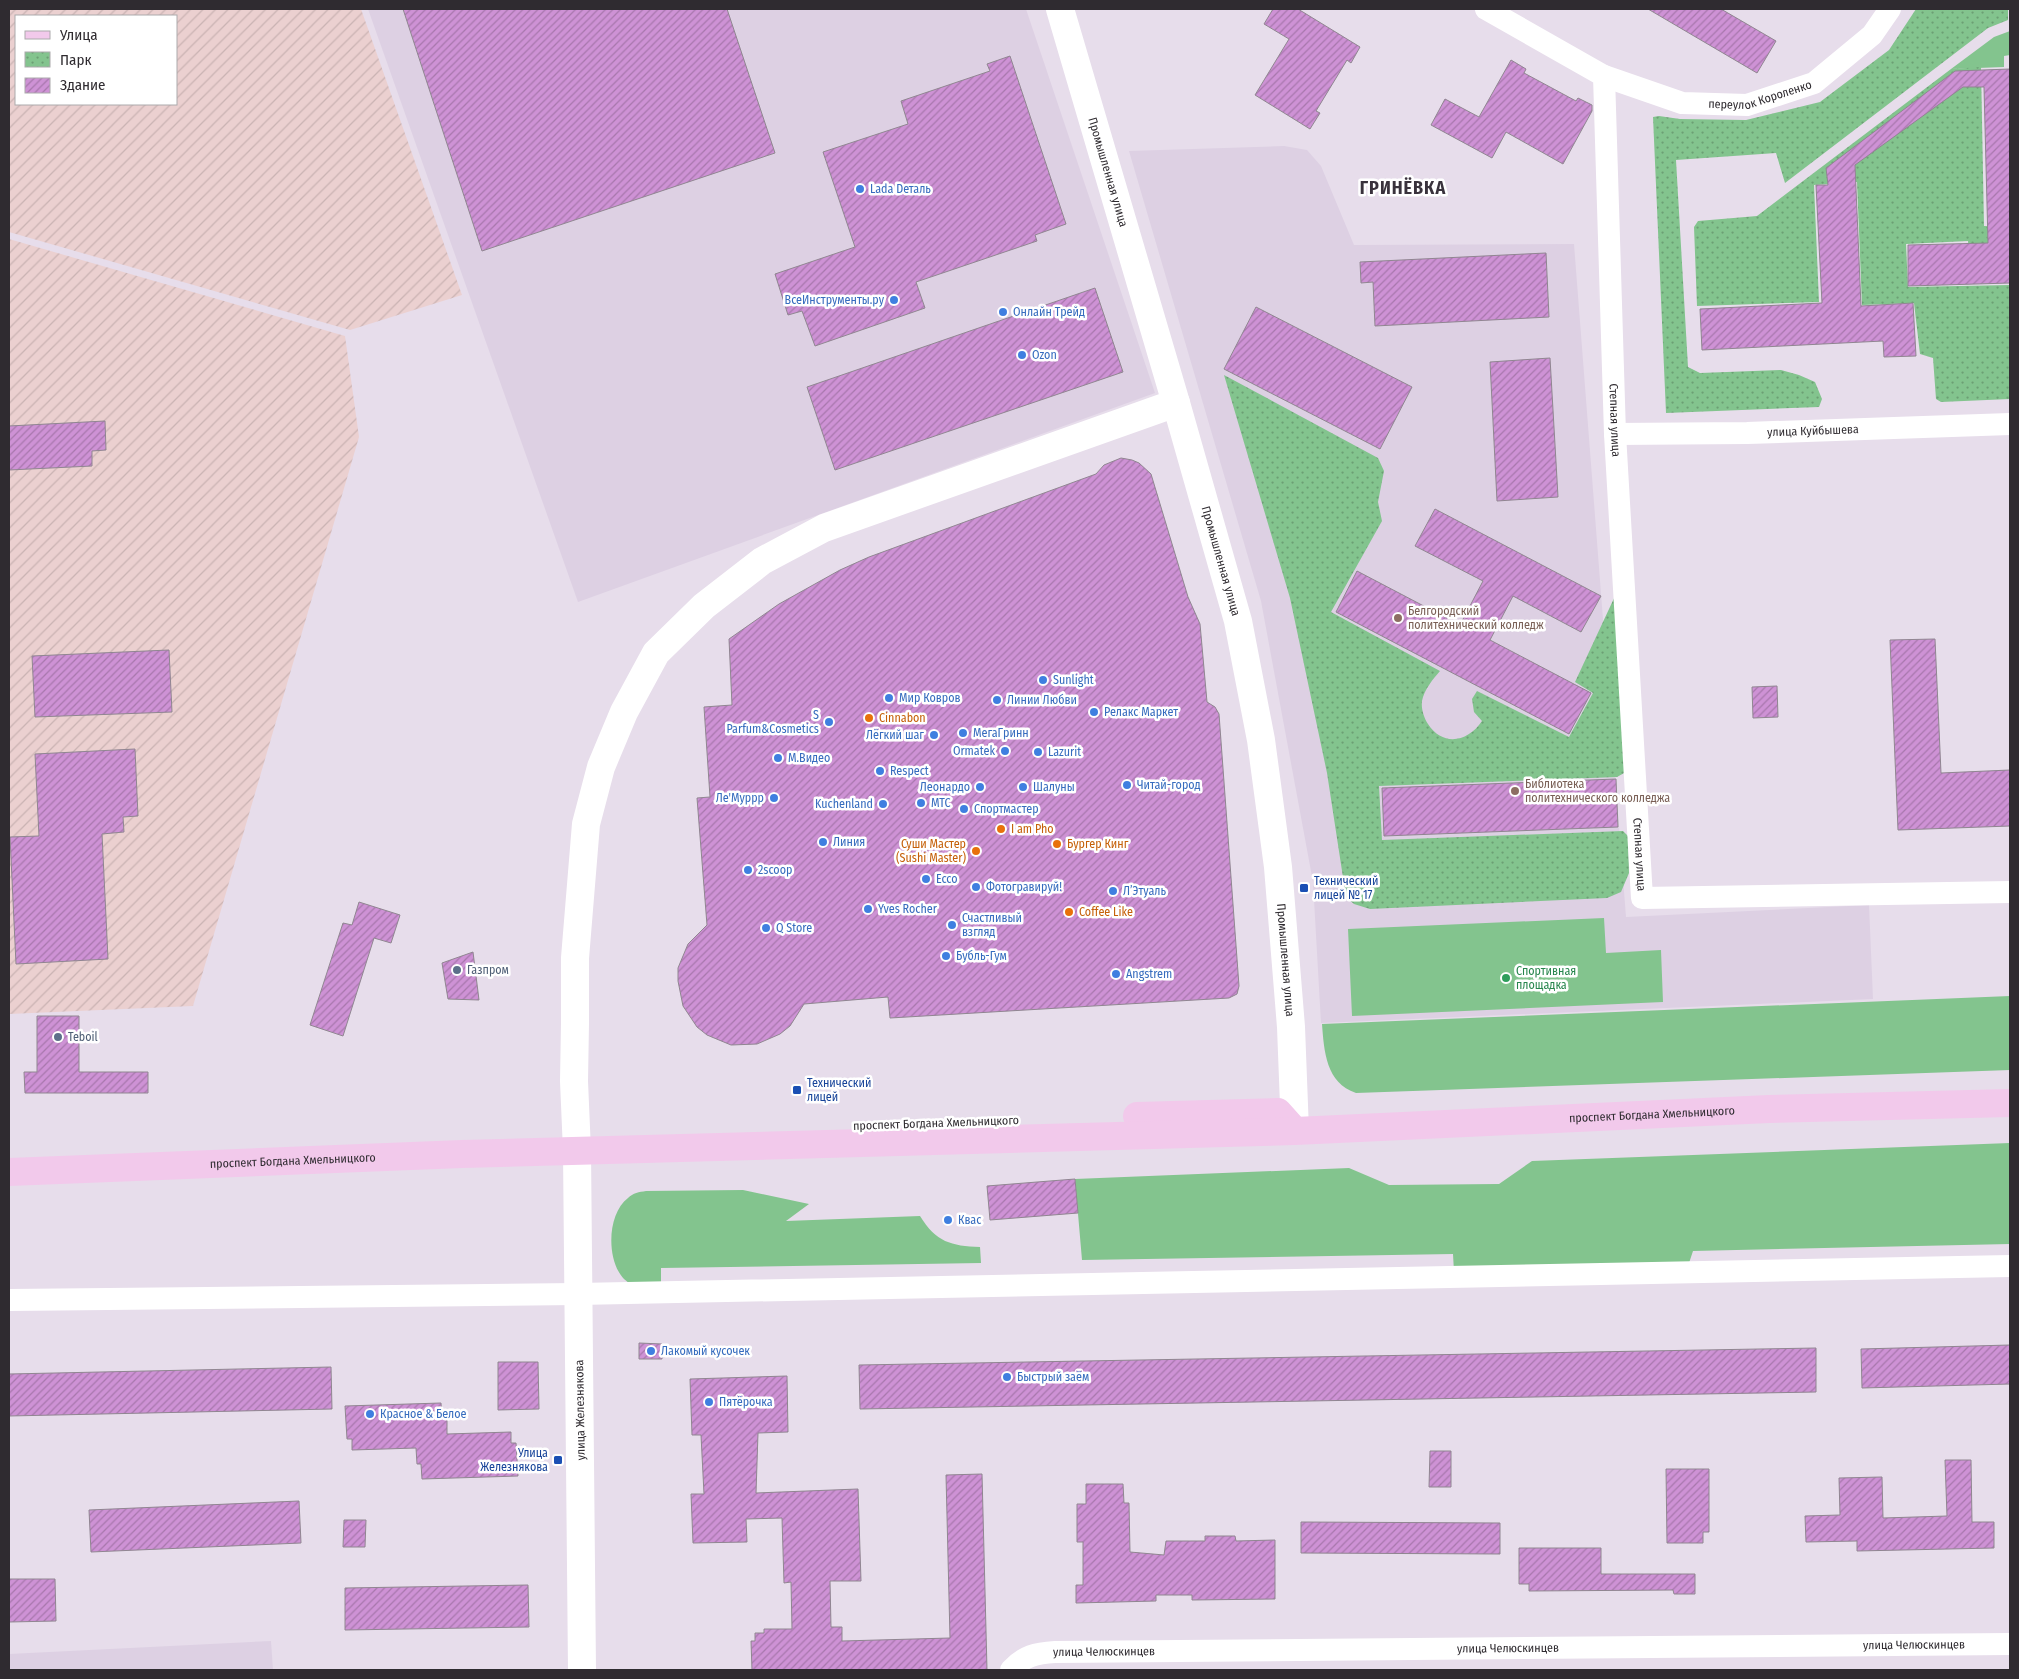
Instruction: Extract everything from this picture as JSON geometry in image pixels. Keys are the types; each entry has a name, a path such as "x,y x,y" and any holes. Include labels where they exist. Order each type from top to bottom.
{"main road":[{"name":"проспект Богдана Хмельницкого","path":"9,1172 577,1151 1294,1131 1769,1109 2010,1102"}],"street":[{"name":"Промышленная улица","path":"1060,9 1176,403 1238,622 1261,740 1278,867 1291,1027 1294,1131"},
{"path":"1486,9 1604,76"},
{"name":"переулок Короленко","path":"1604,76 1682,103 1747,105 1814,83 1872,35 1890,9"},
{"name":"Степная улица","path":"1604,76 1615,434 1642,898 2010,892"},
{"name":"улица Железнякова","path":"582,1670 574,958 586,824 601,767 624,712 656,653 704,606 762,561 824,528 1176,403"},
{"name":"улица Куйбышева","path":"1615,434 1748,433 2010,424"},
{"path":"9,1300 578,1294 2010,1266"},
{"name":"улица Челюскинцев","path":"1012,1670 1020,1661 1030,1656 1054,1652 2010,1644"}],"shaded area":[{"path":"9,9 361,9 462,295 350,330 9,232"},
{"path":"368,9 1026,9 1155,393 578,602"},
{"path":"1284,146 1307,150 1321,166 1354,245 1574,244 1626,917 1869,905 1873,999 1321,1023 1313,882 1261,601 1129,151"},
{"path":"9,239 345,336 359,437 193,1006 9,1014"},
{"path":"271,1641 273,1670 9,1670 9,1654"}],"green space":[{"path":"1916,9 2008,9 2008,20 1988,28 1785,183 1776,153 1676,160 1688,367 1700,373 1781,370 1799,375 1815,382 1822,399 1819,407 1666,413 1653,117 1746,120 1820,102 1889,50"},
{"path":"2010,31 2010,55 2004,56 2004,67 1951,69 1994,37"},
{"path":"1981,67 1984,226 2010,227 2010,252 1969,253 1968,241 1906,244 1908,287 2010,285 2010,399 1941,402 1936,399 1933,358 1920,354 1914,303 1862,305 1857,182 1814,185 1819,302 1697,306 1694,227 1698,221 1757,216 1951,69"},
{"path":"1224,375 1378,458 1384,471 1378,502 1382,521 1331,612 1440,671 1427,689 1422,704 1427,722 1441,736 1448,739 1463,737 1470,734 1482,721 1474,712 1472,699 1477,691 1569,737 1593,693 1575,682 1616,594 1626,772 1617,777 1379,786 1382,840 1623,831 1628,836 1629,873 1621,892 1607,898 1370,909 1354,904 1346,897 1327,773 1290,598"},
{"name":"Спортивная площадка","path":"1604,918 1606,953 1661,950 1663,1002 1352,1016 1348,929"},
{"path":"2010,996 2010,1070 1356,1093 1338,1082 1328,1065 1322,1024"},
{"path":"2010,1143 2010,1244 1693,1251 1687,1269 1454,1272 1453,1254 1082,1260 1075,1179 1349,1168 1389,1185 1499,1184 1532,1161"},
{"path":"743,1190 809,1204 786,1221 920,1216 932,1232 945,1241 952,1244 980,1247 981,1263 661,1268 661,1289 632,1284 624,1279 618,1271 612,1249 611,1237 613,1226 621,1205 632,1195 646,1191"}],"building":[{"path":"403,9 727,9 775,153 482,251"},
{"path":"1273,9 1298,9 1360,47 1351,63 1347,60 1316,111 1320,113 1310,129 1255,95 1289,39 1264,24"},
{"path":"1648,9 1721,9 1776,41 1757,73"},
{"path":"1010,56 1066,224 1035,235 1037,241 916,282 925,308 815,346 802,311 788,315 775,274 855,247 823,152 908,124 901,101 990,71 987,64"},
{"path":"1511,60 1526,69 1524,73 1576,101 1578,98 1592,105 1592,111 1563,164 1506,132 1492,158 1431,125 1445,99 1479,117"},
{"path":"2010,69 2010,283 1908,286 1908,245 1988,243 1984,87 1963,87 1855,165 1861,306 1913,303 1916,356 1884,357 1883,341 1702,350 1700,309 1822,303 1816,185 1828,185 1826,168 1955,71"},
{"path":"1546,253 1549,317 1375,326 1373,282 1361,283 1360,262"},
{"path":"1095,288 1123,372 835,470 807,387"},
{"path":"1256,307 1412,387 1380,449 1224,369"},
{"path":"1550,358 1558,497 1497,501 1490,362"},
{"path":"105,421 106,450 92,451 92,466 9,470 9,426"},
{"name":"МегаГринн","path":"1121,458 1139,463 1151,474 1188,597 1200,624 1207,702 1215,707 1219,714 1239,986 1237,994 1229,998 890,1018 888,997 804,1004 790,1026 780,1034 757,1044 731,1045 707,1035 697,1027 683,1006 678,981 678,968 688,944 707,925 697,798 710,797 704,707 732,705 729,639 779,604 840,570 869,557 1096,474 1104,465"},
{"name":"Белгородский политехнический колледж","path":"1435,509 1601,596 1581,632 1513,596 1490,640 1591,693 1569,734 1336,612 1357,571 1460,625 1483,581 1415,546"},
{"path":"1935,639 1941,773 2010,770 2010,826 1898,830 1890,640"},
{"path":"169,650 172,712 35,717 32,656"},
{"path":"1777,686 1778,717 1753,718 1752,687"},
{"path":"135,749 138,816 123,817 124,832 102,834 108,959 16,964 10,837 39,836 35,754"},
{"path":"1616,779 1618,827 1384,836 1382,788"},
{"path":"359,902 400,915 391,943 374,938 343,1036 310,1025 343,923 352,925"},
{"path":"473,952 479,1000 448,999 442,963"},
{"path":"37,1016 79,1016 79,1072 148,1072 148,1093 25,1093 24,1072 37,1072"},
{"path":"1075,1179 1078,1213 990,1220 987,1186"},
{"name":"Лакомый кусочек","path":"639,1343 662,1344 662,1359 639,1359"},
{"path":"2010,1345 2010,1384 1862,1388 1861,1349"},
{"path":"1816,1348 1816,1392 860,1409 859,1365"},
{"path":"498,1362 538,1362 539,1409 498,1410"},
{"path":"331,1367 332,1409 9,1416 9,1374"},
{"path":"787,1376 788,1432 758,1433 756,1493 858,1489 861,1581 830,1581 831,1627 842,1627 842,1641 950,1638 946,1475 982,1474 987,1670 752,1670 751,1641 755,1641 755,1633 764,1633 764,1629 792,1629 791,1582 784,1583 782,1518 746,1519 747,1542 693,1543 691,1494 704,1494 701,1435 692,1435 690,1379"},
{"path":"441,1403 442,1418 447,1418 447,1434 511,1432 511,1443 516,1443 518,1476 422,1479 421,1464 417,1464 416,1448 352,1450 352,1439 347,1439 345,1406"},
{"path":"1430,1451 1451,1451 1451,1487 1429,1487"},
{"path":"1945,1460 1971,1460 1972,1522 1994,1522 1994,1548 1857,1551 1857,1541 1806,1542 1805,1516 1840,1515 1839,1478 1882,1477 1883,1518 1947,1516"},
{"path":"1666,1469 1709,1469 1709,1532 1703,1532 1703,1543 1667,1543"},
{"path":"1086,1484 1123,1484 1124,1503 1129,1503 1130,1552 1164,1555 1166,1541 1205,1541 1205,1536 1235,1536 1236,1541 1275,1540 1275,1599 1192,1600 1192,1595 1156,1595 1156,1601 1076,1603 1076,1585 1083,1585 1083,1542 1077,1542 1077,1504 1086,1504"},
{"path":"299,1501 301,1543 91,1552 89,1510"},
{"path":"344,1520 366,1520 365,1547 343,1547"},
{"path":"1301,1522 1500,1523 1500,1554 1301,1553"},
{"path":"1519,1548 1601,1548 1601,1574 1695,1574 1695,1594 1674,1594 1673,1590 1529,1591 1529,1584 1519,1584"},
{"path":"9,1579 55,1579 56,1621 9,1622"},
{"path":"528,1585 529,1627 345,1630 345,1588"}],"place":[{"name":"Lada Dеталь","path":"860,189"},
{"name":"ВсеИнструменты.ру","path":"894,300"},
{"name":"Онлайн Трейд","path":"1003,312"},
{"name":"Ozon","path":"1022,355"},
{"name":"Белгородский политехнический колледж","path":"1398,618"},
{"name":"Sunlight","path":"1043,680"},
{"name":"Мир Ковров","path":"889,698"},
{"name":"Линии Любви","path":"997,700"},
{"name":"Релакс Маркет","path":"1094,712"},
{"name":"Cinnabon","path":"869,718"},
{"name":"S Parfum&Cosmetics","path":"829,722"},
{"name":"МегаГринн","path":"963,733"},
{"name":"Лёгкий шаг","path":"934,735"},
{"name":"Ormatek","path":"1005,751"},
{"name":"Lazurit","path":"1038,752"},
{"name":"М.Видео","path":"778,758"},
{"name":"Respect","path":"880,771"},
{"name":"Читай-город","path":"1127,785"},
{"name":"Леонардо","path":"980,787"},
{"name":"Шалуны","path":"1023,787"},
{"name":"Библиотека политехнического колледжа","path":"1515,791"},
{"name":"Ле'Муррр","path":"774,798"},
{"name":"МТС","path":"921,803"},
{"name":"Kuchenland","path":"883,804"},
{"name":"Спортмастер","path":"964,809"},
{"name":"I am Pho","path":"1001,829"},
{"name":"Линия","path":"823,842"},
{"name":"Бургер Кинг","path":"1057,844"},
{"name":"Суши Мастер (Sushi Master)","path":"976,851"},
{"name":"2scoop","path":"748,870"},
{"name":"Ecco","path":"926,879"},
{"name":"Фотогравируй!","path":"976,887"},
{"name":"Технический лицей № 17","path":"1304,888"},
{"name":"Л’Этуаль","path":"1113,891"},
{"name":"Yves Rocher","path":"868,909"},
{"name":"Coffee Like","path":"1069,912"},
{"name":"Счастливый взгляд","path":"952,925"},
{"name":"Q Store","path":"766,928"},
{"name":"Бубль-Гум","path":"946,956"},
{"name":"Газпром","path":"457,970"},
{"name":"Angstrem","path":"1116,974"},
{"name":"Спортивная площадка","path":"1506,978"},
{"name":"Teboil","path":"58,1037"},
{"name":"Технический лицей","path":"797,1090"},
{"name":"Квас","path":"948,1220"},
{"name":"Лакомый кусочек","path":"651,1351"},
{"name":"Быстрый заём","path":"1007,1377"},
{"name":"Пятёрочка","path":"709,1402"},
{"name":"Красное & Белое","path":"370,1414"},
{"name":"Улица Железнякова","path":"558,1460"}],"district":[{"name":"ГРИНЁВКА","path":"1403,188"}]}
